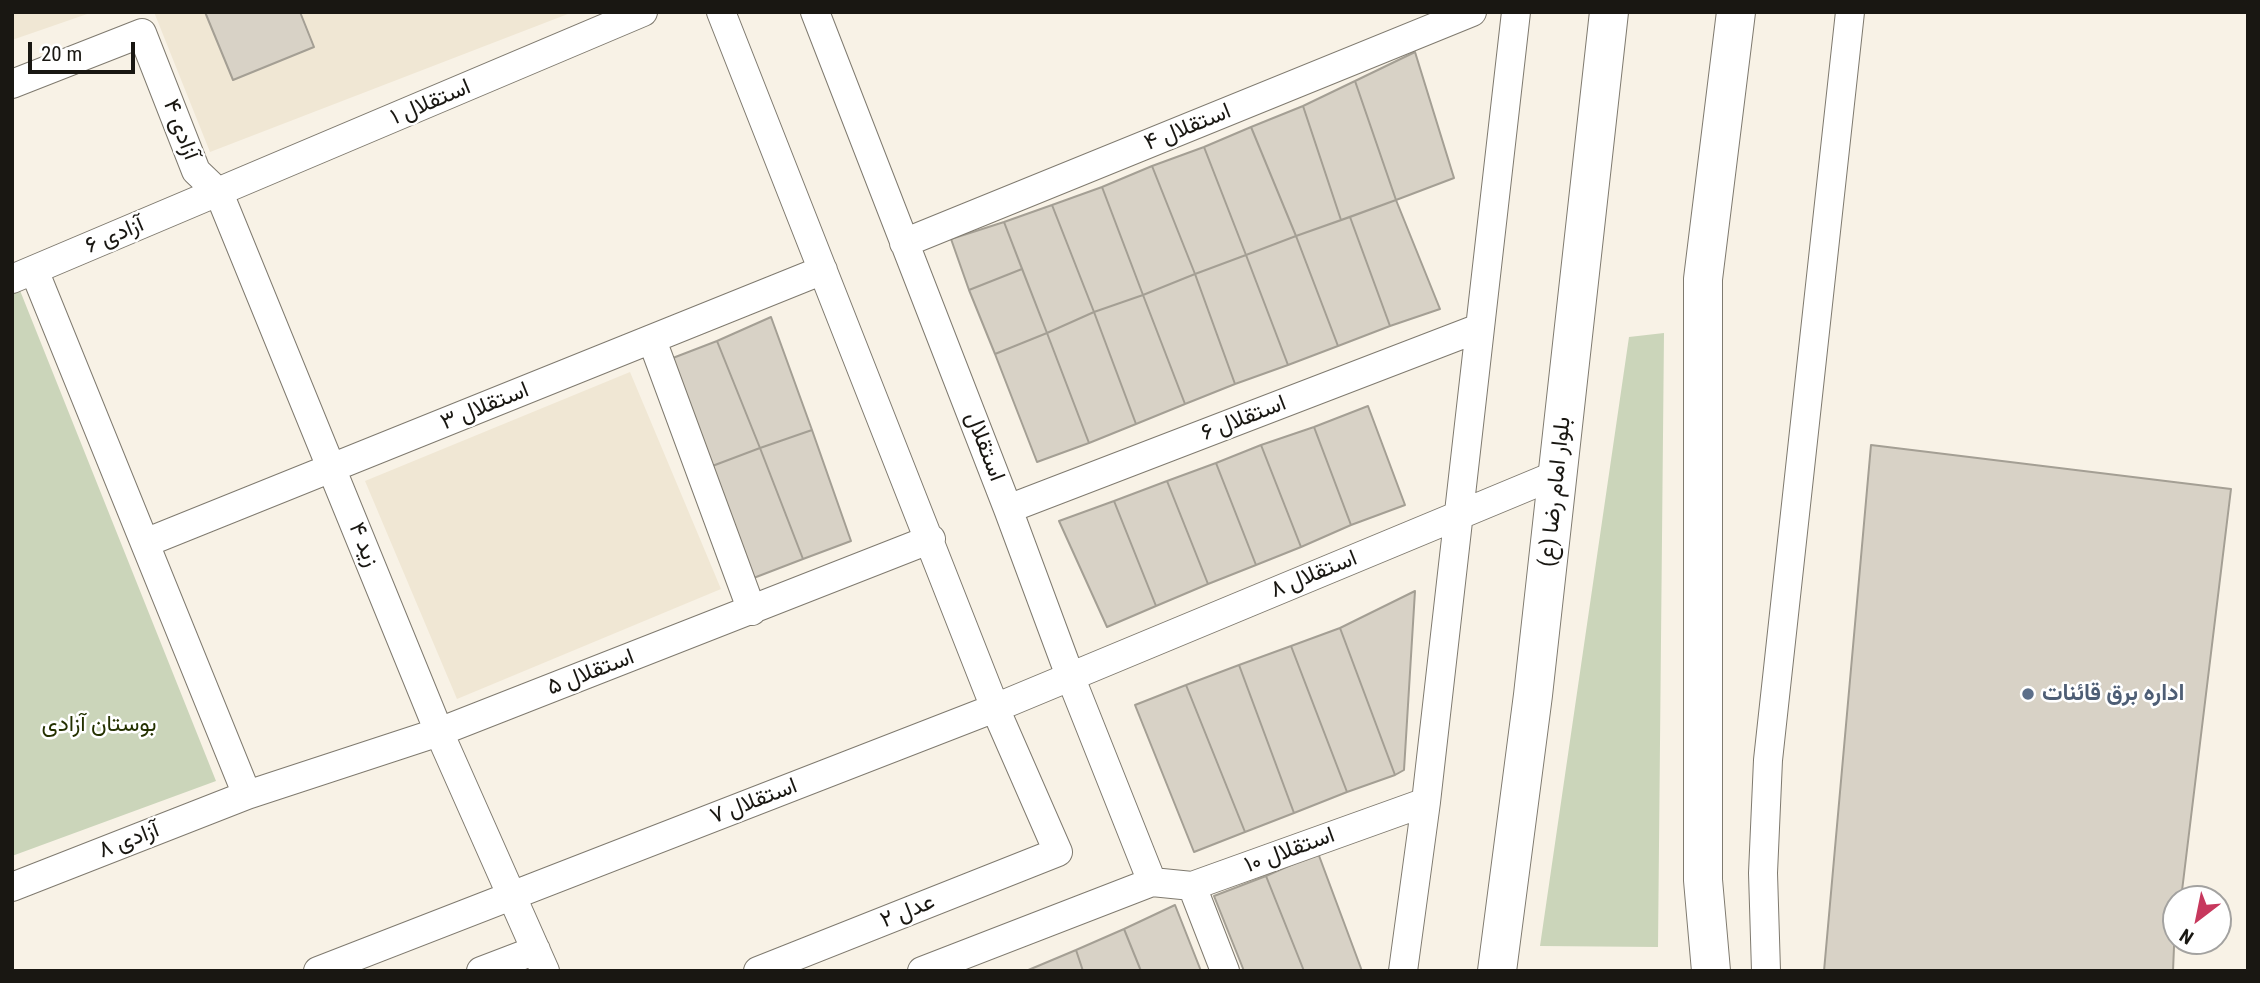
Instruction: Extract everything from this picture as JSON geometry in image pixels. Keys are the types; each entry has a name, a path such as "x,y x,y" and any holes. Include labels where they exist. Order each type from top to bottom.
{"main road":[{"name":"بلوار امام رضا (ع)","path":"1497,971 1558,474 1609,12"},
{"path":"1711,971 1703,880 1702,828 1703,279 1736,12"}],"street":[{"name":"استقلال ۱","path":"219,193 643,12"},
{"path":"721,12 931,538 995,708"},
{"name":"استقلال","path":"815,12 1152,882"},
{"name":"استقلال ۴","path":"904,243 1472,12"},
{"path":"1403,971 1426,802 1456,517 1516,12"},
{"path":"1766,971 1763,873 1768,760 1850,12"},
{"name":"آزادی ۴","path":"12,85 142,33 196,171 219,193"},
{"name":"آزادی ۶","path":"23,274 219,193"},
{"name":"زید ۴","path":"219,193 439,732 540,960"},
{"name":"استقلال ۳","path":"145,543 823,270"},
{"path":"23,274 145,543 247,795"},
{"name":"استقلال ۶","path":"1009,509 1479,328"},
{"path":"652,340 752,611"},
{"name":"استقلال ۸","path":"995,708 1558,474"},
{"name":"استقلال ۵","path":"247,795 439,732 752,611 931,538"},
{"name":"عدل ۲","path":"758,971 1058,852 995,708"},
{"name":"استقلال ۷","path":"318,971 995,708"},
{"name":"آزادی ۸","path":"12,887 247,795"},
{"name":"استقلال ۱۰","path":"1152,882 1192,886 1426,802"},
{"path":"922,971 1152,882"},
{"path":"1192,886 1225,971"},
{"path":"481,971 540,960"}],"shaded area":[{"path":"12,12 93,12 12,40"},
{"path":"154,12 573,12 210,152"},
{"path":"630,372 721,589 457,699 365,481"}],"green space":[{"name":"بوستان آزادی","path":"17,283 216,781 12,856 12,285"},
{"path":"1664,333 1658,947 1540,946 1629,337"}],"building":[{"path":"205,12 300,12 314,47 233,80"},
{"path":"1415,52 1454,178 1396,200 1355,81"},
{"path":"1355,81 1396,200 1341,220 1303,106"},
{"path":"1303,106 1341,220 1296,236 1251,127"},
{"path":"1251,127 1296,236 1246,255 1204,147"},
{"path":"1204,147 1246,255 1195,274 1152,166"},
{"path":"1152,166 1195,274 1143,295 1102,187"},
{"path":"1102,187 1143,295 1094,312 1052,205"},
{"path":"1396,200 1440,309 1390,326 1350,217"},
{"path":"1052,205 1094,312 1047,333 1004,222"},
{"path":"1350,217 1390,326 1338,346 1296,236"},
{"path":"1004,222 1022,269 969,290 951,239"},
{"path":"1296,236 1338,346 1288,365 1246,255"},
{"path":"1246,255 1288,365 1235,384 1195,274"},
{"path":"1022,269 1047,333 995,354 969,290"},
{"path":"1195,274 1235,384 1185,404 1143,295"},
{"path":"1143,295 1185,404 1136,424 1094,312"},
{"path":"1094,312 1136,424 1089,443 1047,333"},
{"path":"771,317 812,430 760,448 717,341"},
{"path":"1047,333 1089,443 1037,462 995,354"},
{"path":"717,341 760,448 707,468 665,361"},
{"path":"1368,406 1405,505 1351,525 1314,427"},
{"path":"1314,427 1351,525 1301,547 1261,445"},
{"path":"812,430 851,541 803,559 760,448"},
{"path":"1261,445 1301,547 1256,565 1216,463"},
{"name":"اداره برق قائنات","path":"1871,445 2231,489 2183,885 2162,885 2162,955 2174,955 2173,971 1824,971"},
{"path":"760,448 803,559 751,579 707,468"},
{"path":"1216,463 1256,565 1208,584 1167,481"},
{"path":"1167,481 1208,584 1156,606 1114,501"},
{"path":"1114,501 1156,606 1107,627 1059,521"},
{"path":"1415,591 1404,770 1395,775 1340,628"},
{"path":"1340,628 1395,775 1347,792 1291,646"},
{"path":"1291,646 1347,792 1294,813 1239,665"},
{"path":"1239,665 1294,813 1245,832 1186,685"},
{"path":"1186,685 1245,832 1194,852 1135,705"},
{"path":"1318,853 1362,971 1304,971 1266,876"},
{"path":"1266,876 1304,971 1244,971 1214,896"},
{"path":"1175,905 1201,971 1141,971 1124,929"},
{"path":"1124,929 1141,971 1083,971 1076,950"},
{"path":"1076,950 1083,971 1026,971"}],"place":[{"name":"اداره برق قائنات","path":"2028,694"}]}
